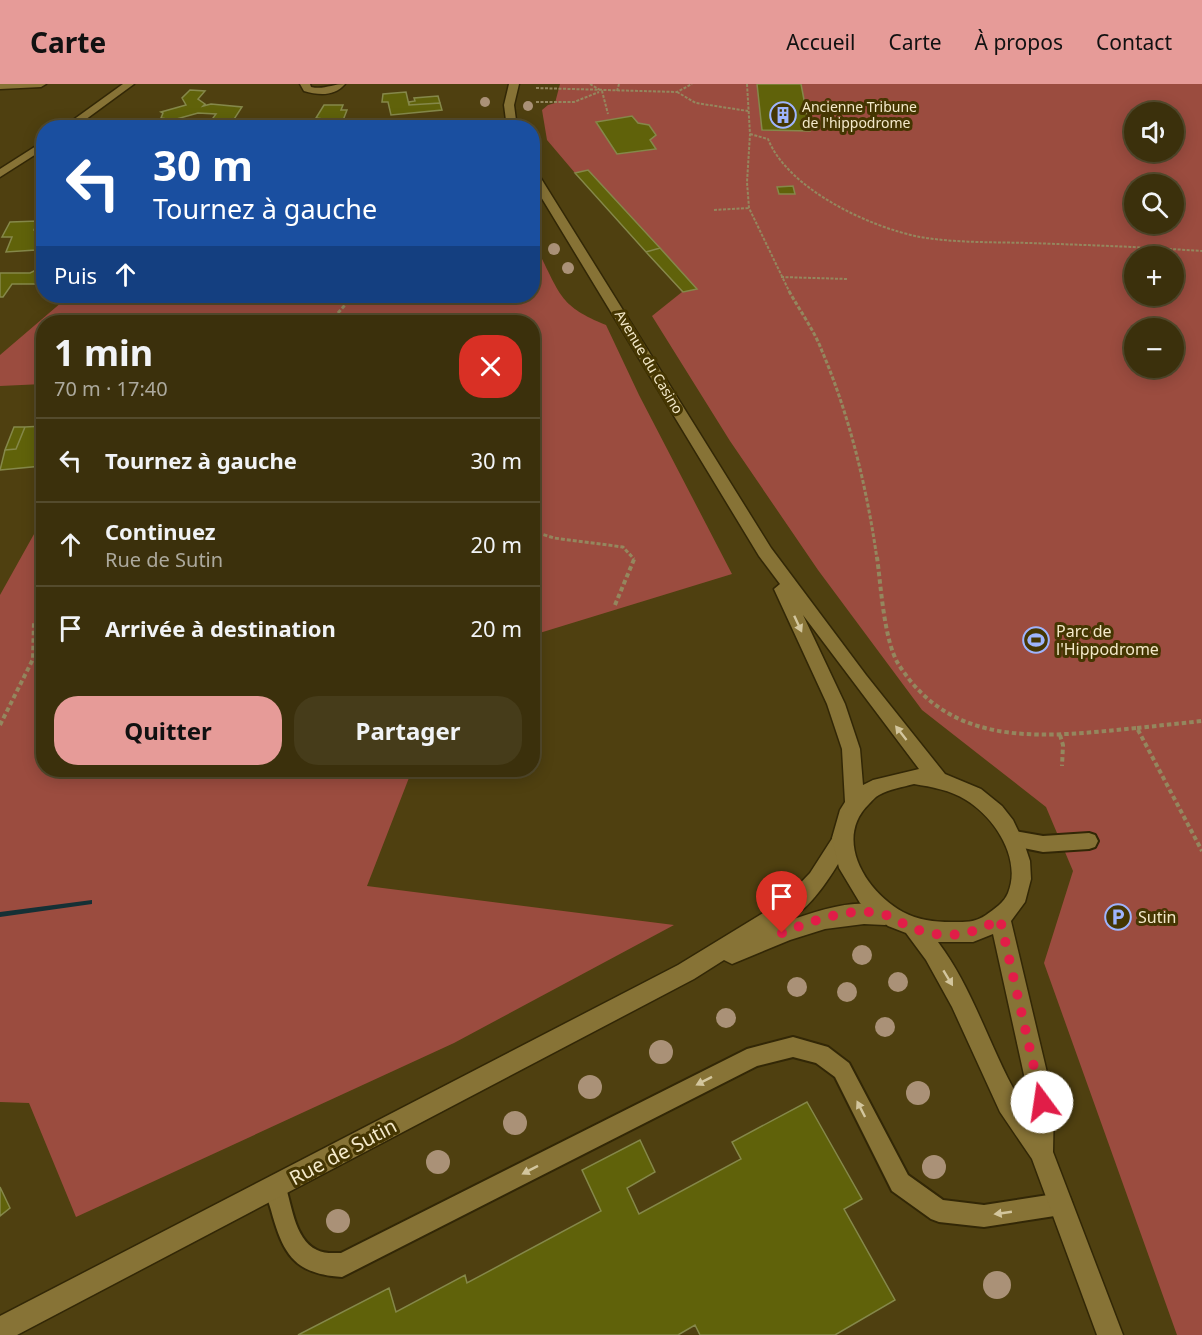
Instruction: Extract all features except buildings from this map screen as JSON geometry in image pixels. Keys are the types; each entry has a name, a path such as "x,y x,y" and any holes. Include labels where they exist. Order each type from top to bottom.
{"street":[{"path":"0,86 41,84"},
{"path":"78,120 129,84"},
{"path":"305,84 307,89 322,92 331,90 340,84"},
{"path":"511,120 509,105 514,84"},
{"path":"0,174 36,149"},
{"name":"Avenue du Casino","path":"540,185 765,552"},
{"path":"765,552 860,680 938,779"},
{"path":"765,552 836,704 851,749 855,802"},
{"path":"914,776 938,779 961,787 983,801 1001,818 1014,839 1021,861 1021,882 1014,902 1000,919 975,932 946,936 915,929 885,915 862,893 847,867 842,840 845,820 855,802 870,788 891,779 914,776"},
{"name":"Rue de Sutin","path":"0,1330 686,972 790,908 817,880 842,840"},
{"name":"Rue de Sutin","path":"686,972 810,923 838,915 862,913 885,915"},
{"path":"1000,919 1042,1102 1041,1152"},
{"path":"915,929 933,953 960,999 1008,1104 1041,1152 1110,1335"}],"lane":[{"path":"1014,839 1043,844 1089,841"},
{"path":"275,1187 287,1232 302,1255 321,1266 342,1265 754,1056 793,1047 821,1054 842,1070 900,1183 939,1211 984,1216 1060,1204"}],"path":[{"path":"590,84 602,91 608,114"},
{"path":"617,91 619,84"},
{"path":"677,92 692,84"},
{"path":"747,84 750,135 747,182 749,208 781,277 822,350 849,430 869,505 888,632 898,664 929,701 978,728 1016,734 1060,735 1202,721"},
{"path":"535,88 677,92 696,103 748,111"},
{"path":"536,102 574,102 602,91"},
{"path":"470,119 494,120"},
{"path":"750,135 768,139 781,162 795,177 813,190 840,206 897,231 921,236 975,241 1124,247"},
{"path":"714,210 749,208"},
{"path":"1184,250 1202,251"},
{"path":"781,277 847,279"},
{"path":"336,315 347,303"},
{"path":"540,534 554,538 623,547 635,557 615,605"},
{"path":"0,725 33,659 34,622 36,620"},
{"path":"1137,728 1202,852"},
{"path":"1060,735 1063,745 1062,766"}],"shaded area":[{"name":"Parc de l'Hippodrome","path":"560,84 1202,84 1202,1335 1177,1335 1044,963 1073,871 1046,807 922,710 818,570 730,441 652,316 682,292 547,140 542,110 555,103"},
{"path":"540,255 558,290 570,305 606,325 639,395 732,574 540,633 540,315 47,315 61,303 540,303"},
{"path":"36,324 36,384 0,386 0,355"},
{"path":"36,531 36,777 409,777 367,886 674,925 454,1043 76,1217 29,1103 0,1102 0,595"}],"water":[{"path":"92,900 92,904 0,917 0,912"}],"place":[{"name":"Ancienne Tribune de l'hippodrome","path":"783,115"},
{"name":"Parc de l'Hippodrome","path":"1036,640"},
{"name":"Sutin","path":"1118,917"}],"route":[{"path":"782,933 801,925 838,915 862,913 885,915 915,929 946,936 975,932 1000,919 1042,1102"}]}
